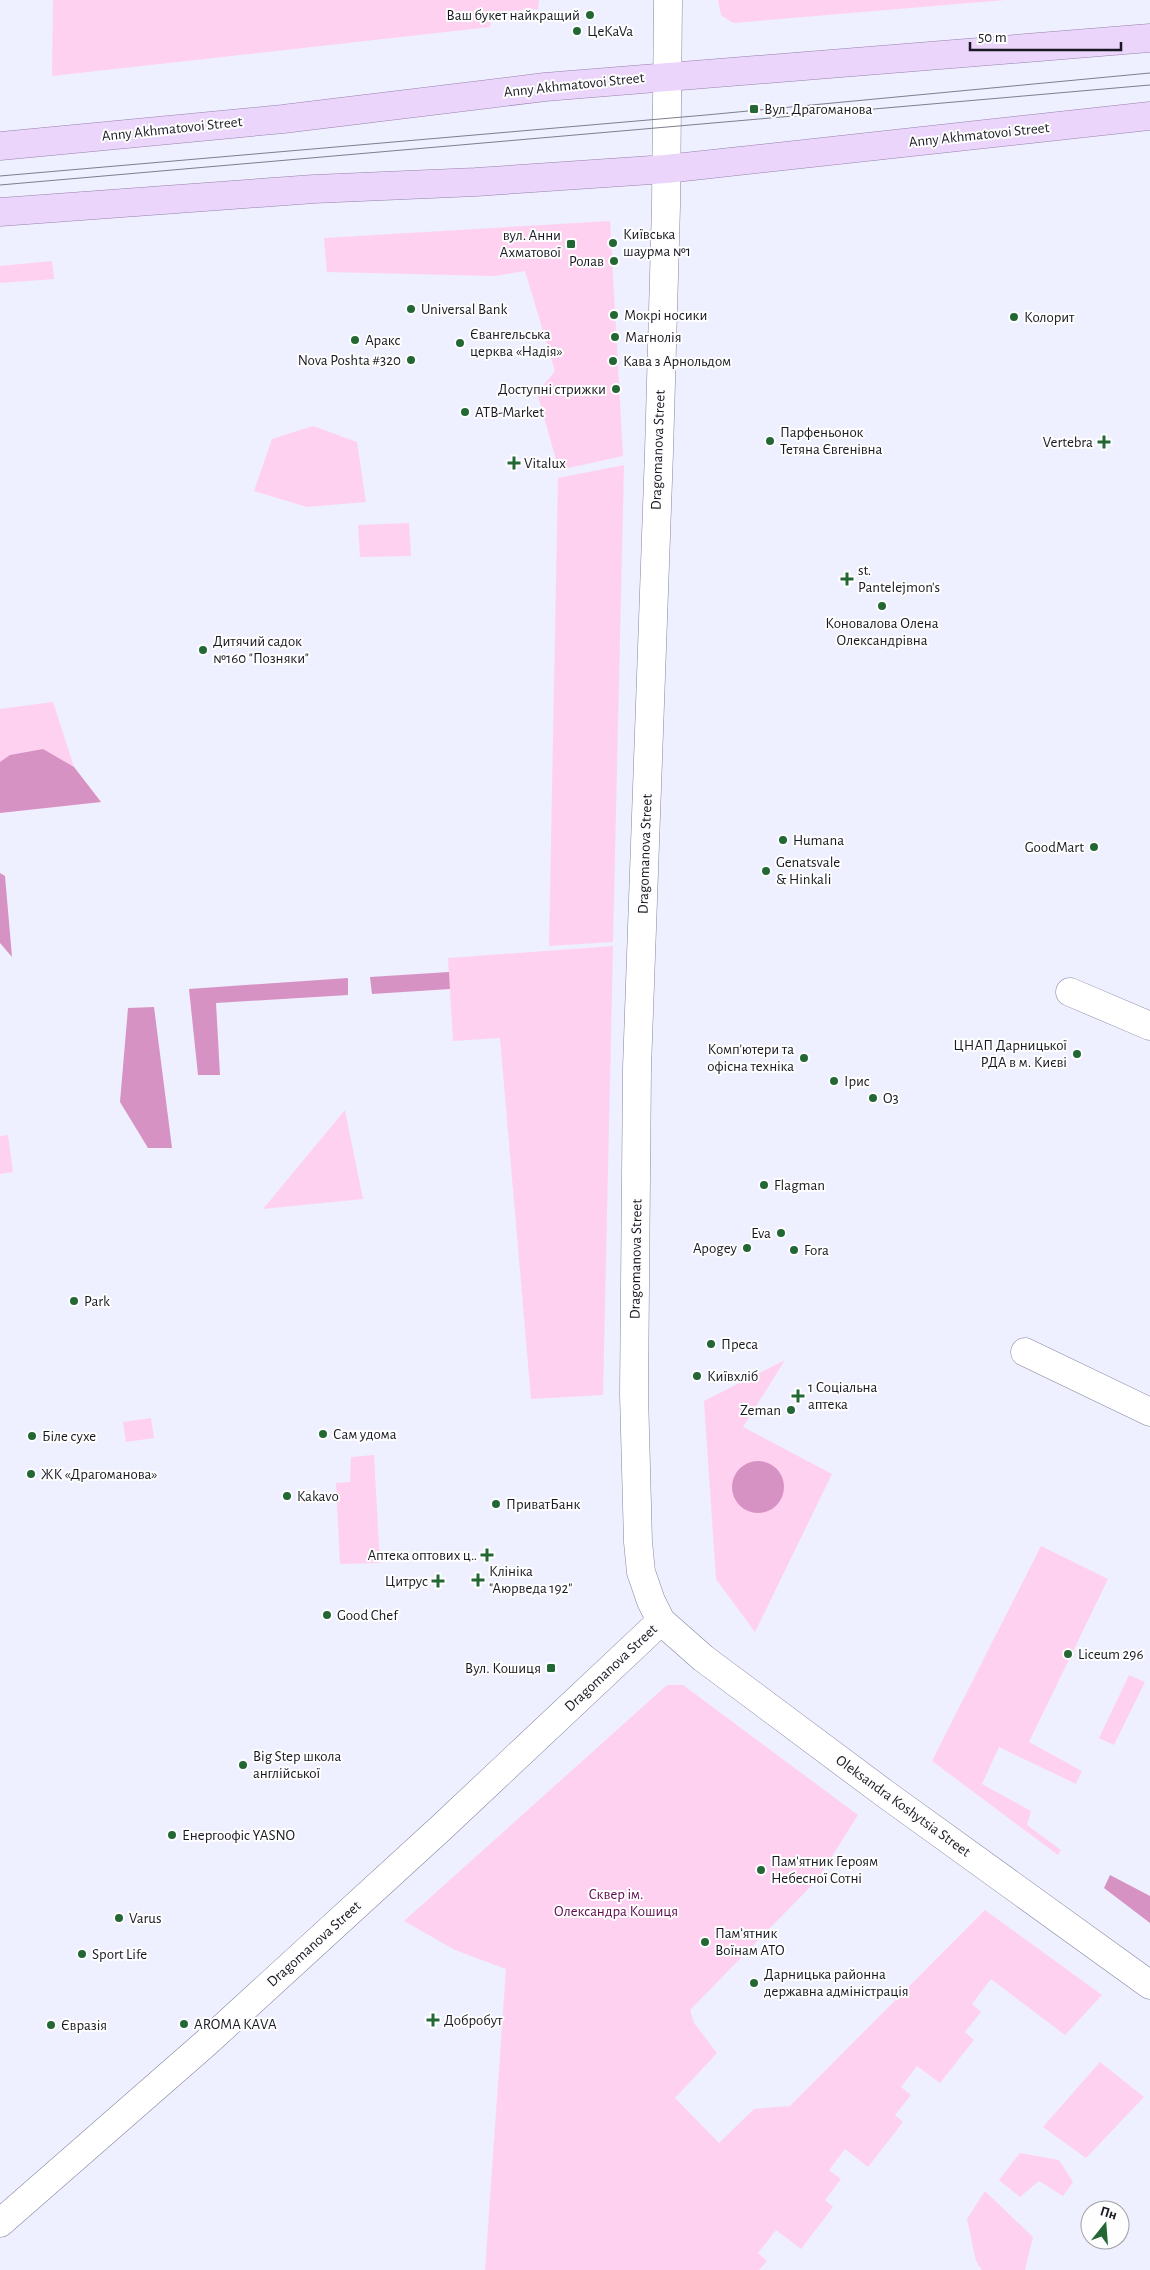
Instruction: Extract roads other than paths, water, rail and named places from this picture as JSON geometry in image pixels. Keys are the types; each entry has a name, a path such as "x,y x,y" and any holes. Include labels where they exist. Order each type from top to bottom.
{"main road":[{"name":"Anny Akhmatovoi Street","path":"0,146 283,119 545,87 1150,38"},
{"name":"Anny Akhmatovoi Street","path":"0,212 295,190 476,182 666,169 1150,116"}],"street":[{"name":"Dragomanova Street","path":"0,2223 206,2043 442,1827 661,1621 651,1601 642,1572 638,1542 634,1394 637,1068 659,452 668,0"},
{"path":"1070,992 1150,1026"},
{"path":"1025,1352 1150,1412"},
{"name":"Oleksandra Koshytsia Street","path":"661,1621 703,1658 884,1793 1150,1985"}],"tram line":[{"path":"0,176 706,115 1150,73"},
{"path":"0,185 1150,85"}],"place":[{"name":"Ваш букет найкращий","path":"590,15"},
{"name":"ЦеKaVa","path":"577,31"},
{"name":"Вул. Драгоманова","path":"754,109"},
{"name":"Київська шаурма №1","path":"613,243"},
{"name":"вул. Анни Ахматової","path":"571,244"},
{"name":"Ролав","path":"614,261"},
{"name":"Universal Bank","path":"411,309"},
{"name":"Мокрі носики","path":"614,315"},
{"name":"Колорит","path":"1014,317"},
{"name":"Магнолія","path":"615,337"},
{"name":"Аракс","path":"355,340"},
{"name":"Євангельська церква «Надія»","path":"460,343"},
{"name":"Nova Poshta #320","path":"411,360"},
{"name":"Кава з Арнольдом","path":"613,361"},
{"name":"Доступні стрижки","path":"616,389"},
{"name":"ATB-Market","path":"465,412"},
{"name":"Парфеньонок Тетяна Євгенівна","path":"770,441"},
{"name":"Vertebra","path":"1104,442"},
{"name":"Vitalux","path":"514,463"},
{"name":"st. Pantelejmon's","path":"847,579"},
{"name":"Коновалова Олена Олександрівна","path":"882,606"},
{"name":"Дитячий садок №160 \"Позняки\"","path":"203,650"},
{"name":"Humana","path":"783,840"},
{"name":"GoodMart","path":"1094,847"},
{"name":"Genatsvale & Hinkali","path":"766,871"},
{"name":"ЦНАП Дарницької РДА в м. Києві","path":"1077,1054"},
{"name":"Комп'ютери та офісна техніка","path":"804,1058"},
{"name":"Ірис","path":"834,1081"},
{"name":"O3","path":"873,1098"},
{"name":"Flagman","path":"764,1185"},
{"name":"Eva","path":"781,1233"},
{"name":"Apogeу","path":"747,1248"},
{"name":"Fora","path":"794,1250"},
{"name":"Park","path":"74,1301"},
{"name":"Преса","path":"711,1344"},
{"name":"Київхліб","path":"697,1376"},
{"name":"1 Соціальна аптека","path":"798,1396"},
{"name":"Zeman","path":"791,1410"},
{"name":"Сам удома","path":"323,1434"},
{"name":"Біле сухе","path":"32,1436"},
{"name":"ЖК «Драгоманова»","path":"31,1474"},
{"name":"Kakavo","path":"287,1496"},
{"name":"ПриватБанк","path":"496,1504"},
{"name":"Аптека оптових ц‥","path":"487,1555"},
{"name":"Клініка \"Аюрведа 192\"","path":"478,1580"},
{"name":"Цитрус","path":"438,1581"},
{"name":"Good Chef","path":"327,1615"},
{"name":"Liceum 296","path":"1068,1654"},
{"name":"Вул. Кошиця","path":"551,1668"},
{"name":"Big Step школа англiйськоï","path":"243,1765"},
{"name":"Енергоофіс YASNO","path":"172,1835"},
{"name":"Пам'ятник Героям Небесної Сотні","path":"761,1870"},
{"name":"Varus","path":"119,1918"},
{"name":"Пам’ятник Воїнам АТО","path":"705,1942"},
{"name":"Sport Life","path":"82,1954"},
{"name":"Дарницька районна державна адміністрація","path":"754,1983"},
{"name":"Добробут","path":"433,2020"},
{"name":"AROMA KAVA","path":"184,2024"},
{"name":"Євразія","path":"51,2025"}],"park label":[{"name":"Сквер ім. Олександра Кошиця","path":"616,1902"}]}
